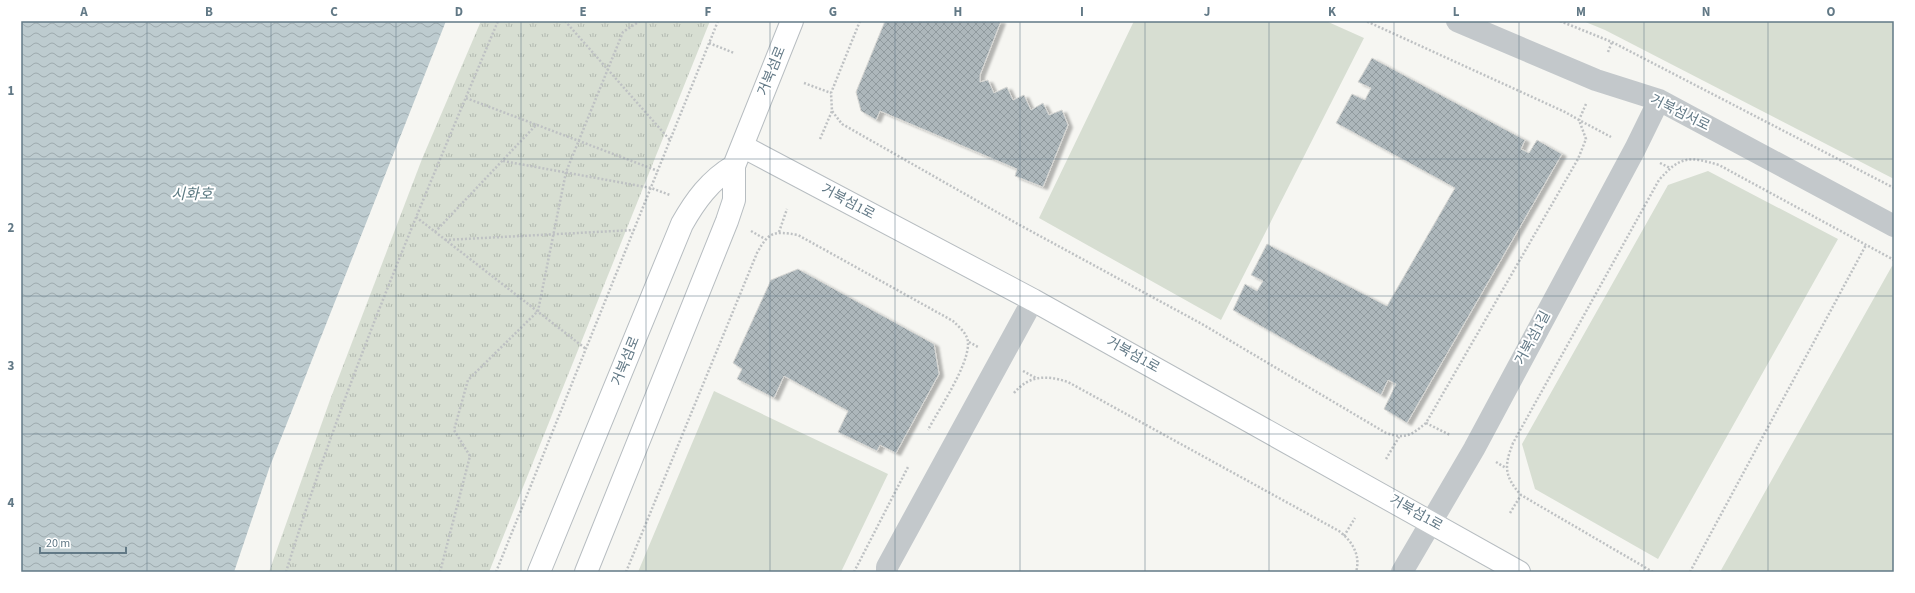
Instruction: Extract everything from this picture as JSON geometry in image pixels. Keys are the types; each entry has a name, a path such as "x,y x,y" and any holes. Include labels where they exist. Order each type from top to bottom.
{"street":[{"name":"거북섬로","path":"586,572 734,200 734,166 792,21"},
{"name":"거북섬서로","path":"1457,21 1596,80 1658,100 1894,226"},
{"name":"거북섬1길","path":"1402,572 1477,442 1635,149 1658,100"},
{"name":"거북섬1로","path":"742,146 1033,300 1431,521 1519,572"},
{"name":"거북섬로","path":"539,572 682,224 693,205 707,187 724,172 734,166"},
{"path":"887,572 887,567 1033,300"}],"path":[{"path":"286,572 310,495 416,217 498,21"},
{"path":"565,21 670,140"},
{"path":"440,572 470,456 454,430 468,380 538,311 566,172 623,32 640,21"},
{"path":"496,572 718,21"},
{"path":"820,139 832,111 831,93 860,21"},
{"path":"1366,21 1565,112 1612,138"},
{"path":"1560,21 1612,42 1894,188"},
{"path":"1608,52 1612,42"},
{"path":"709,43 734,54"},
{"path":"804,83 831,93"},
{"path":"466,98 658,171"},
{"path":"1722,105 1724,100"},
{"path":"832,111 842,124 859,134 1016,223 1202,324 1386,433 1399,437 1411,435 1426,423 1578,159 1586,139 1579,120 1586,104"},
{"path":"436,232 537,124"},
{"path":"1652,572 1521,495 1508,477 1506,468 1507,458 1513,443 1659,180 1670,168 1685,160 1698,158 1719,164 1894,260"},
{"path":"503,161 651,188 674,197"},
{"path":"1660,162 1670,168"},
{"path":"779,232 787,209"},
{"path":"416,217 586,349"},
{"path":"445,240 634,230"},
{"path":"748,230 765,239"},
{"path":"626,572 752,265 765,239 779,232 798,235 953,321 964,332 969,342 980,349"},
{"path":"1690,572 1866,244"},
{"path":"928,430 966,360 969,342"},
{"path":"1021,370 1036,378"},
{"path":"1013,394 1030,380 1036,378 1054,378 1068,382 1349,539 1354,547 1357,558 1356,572"},
{"path":"1426,423 1450,435"},
{"path":"1386,459 1399,437"},
{"path":"1494,461 1506,468"},
{"path":"854,572 908,467"},
{"path":"1510,513 1521,495"},
{"path":"1344,536 1355,518"}],"green space":[{"path":"481,21 710,21 489,572 269,572 330,400 422,159"},
{"path":"1134,21 1326,21 1364,38 1221,320 1039,218"},
{"path":"1583,21 1894,21 1894,179 1605,30"},
{"path":"1708,171 1838,239 1658,559 1535,489 1522,444 1668,185"},
{"path":"1892,266 1894,267 1894,572 1720,572"},
{"path":"714,391 888,474 841,572 638,572"}],"water":[{"name":"시화호","path":"21,21 446,21 270,466 234,572 21,572"}],"building":[{"path":"885,21 1001,21 980,75 980,82 988,80 994,93 1007,87 1013,100 1024,95 1031,110 1043,103 1049,115 1062,110 1068,125 1043,187 1015,176 1017,169 880,111 876,120 861,111 856,92"},
{"path":"1372,58 1525,140 1521,149 1529,153 1537,140 1562,154 1407,423 1384,409 1396,384 1388,380 1381,395 1233,310 1245,284 1257,291 1263,281 1251,275 1267,244 1387,306 1455,188 1336,123 1352,94 1365,100 1371,88 1358,82"},
{"path":"798,269 934,344 939,374 896,453 880,445 877,451 838,432 848,411 784,376 774,398 737,379 742,369 733,363 771,280"}]}
